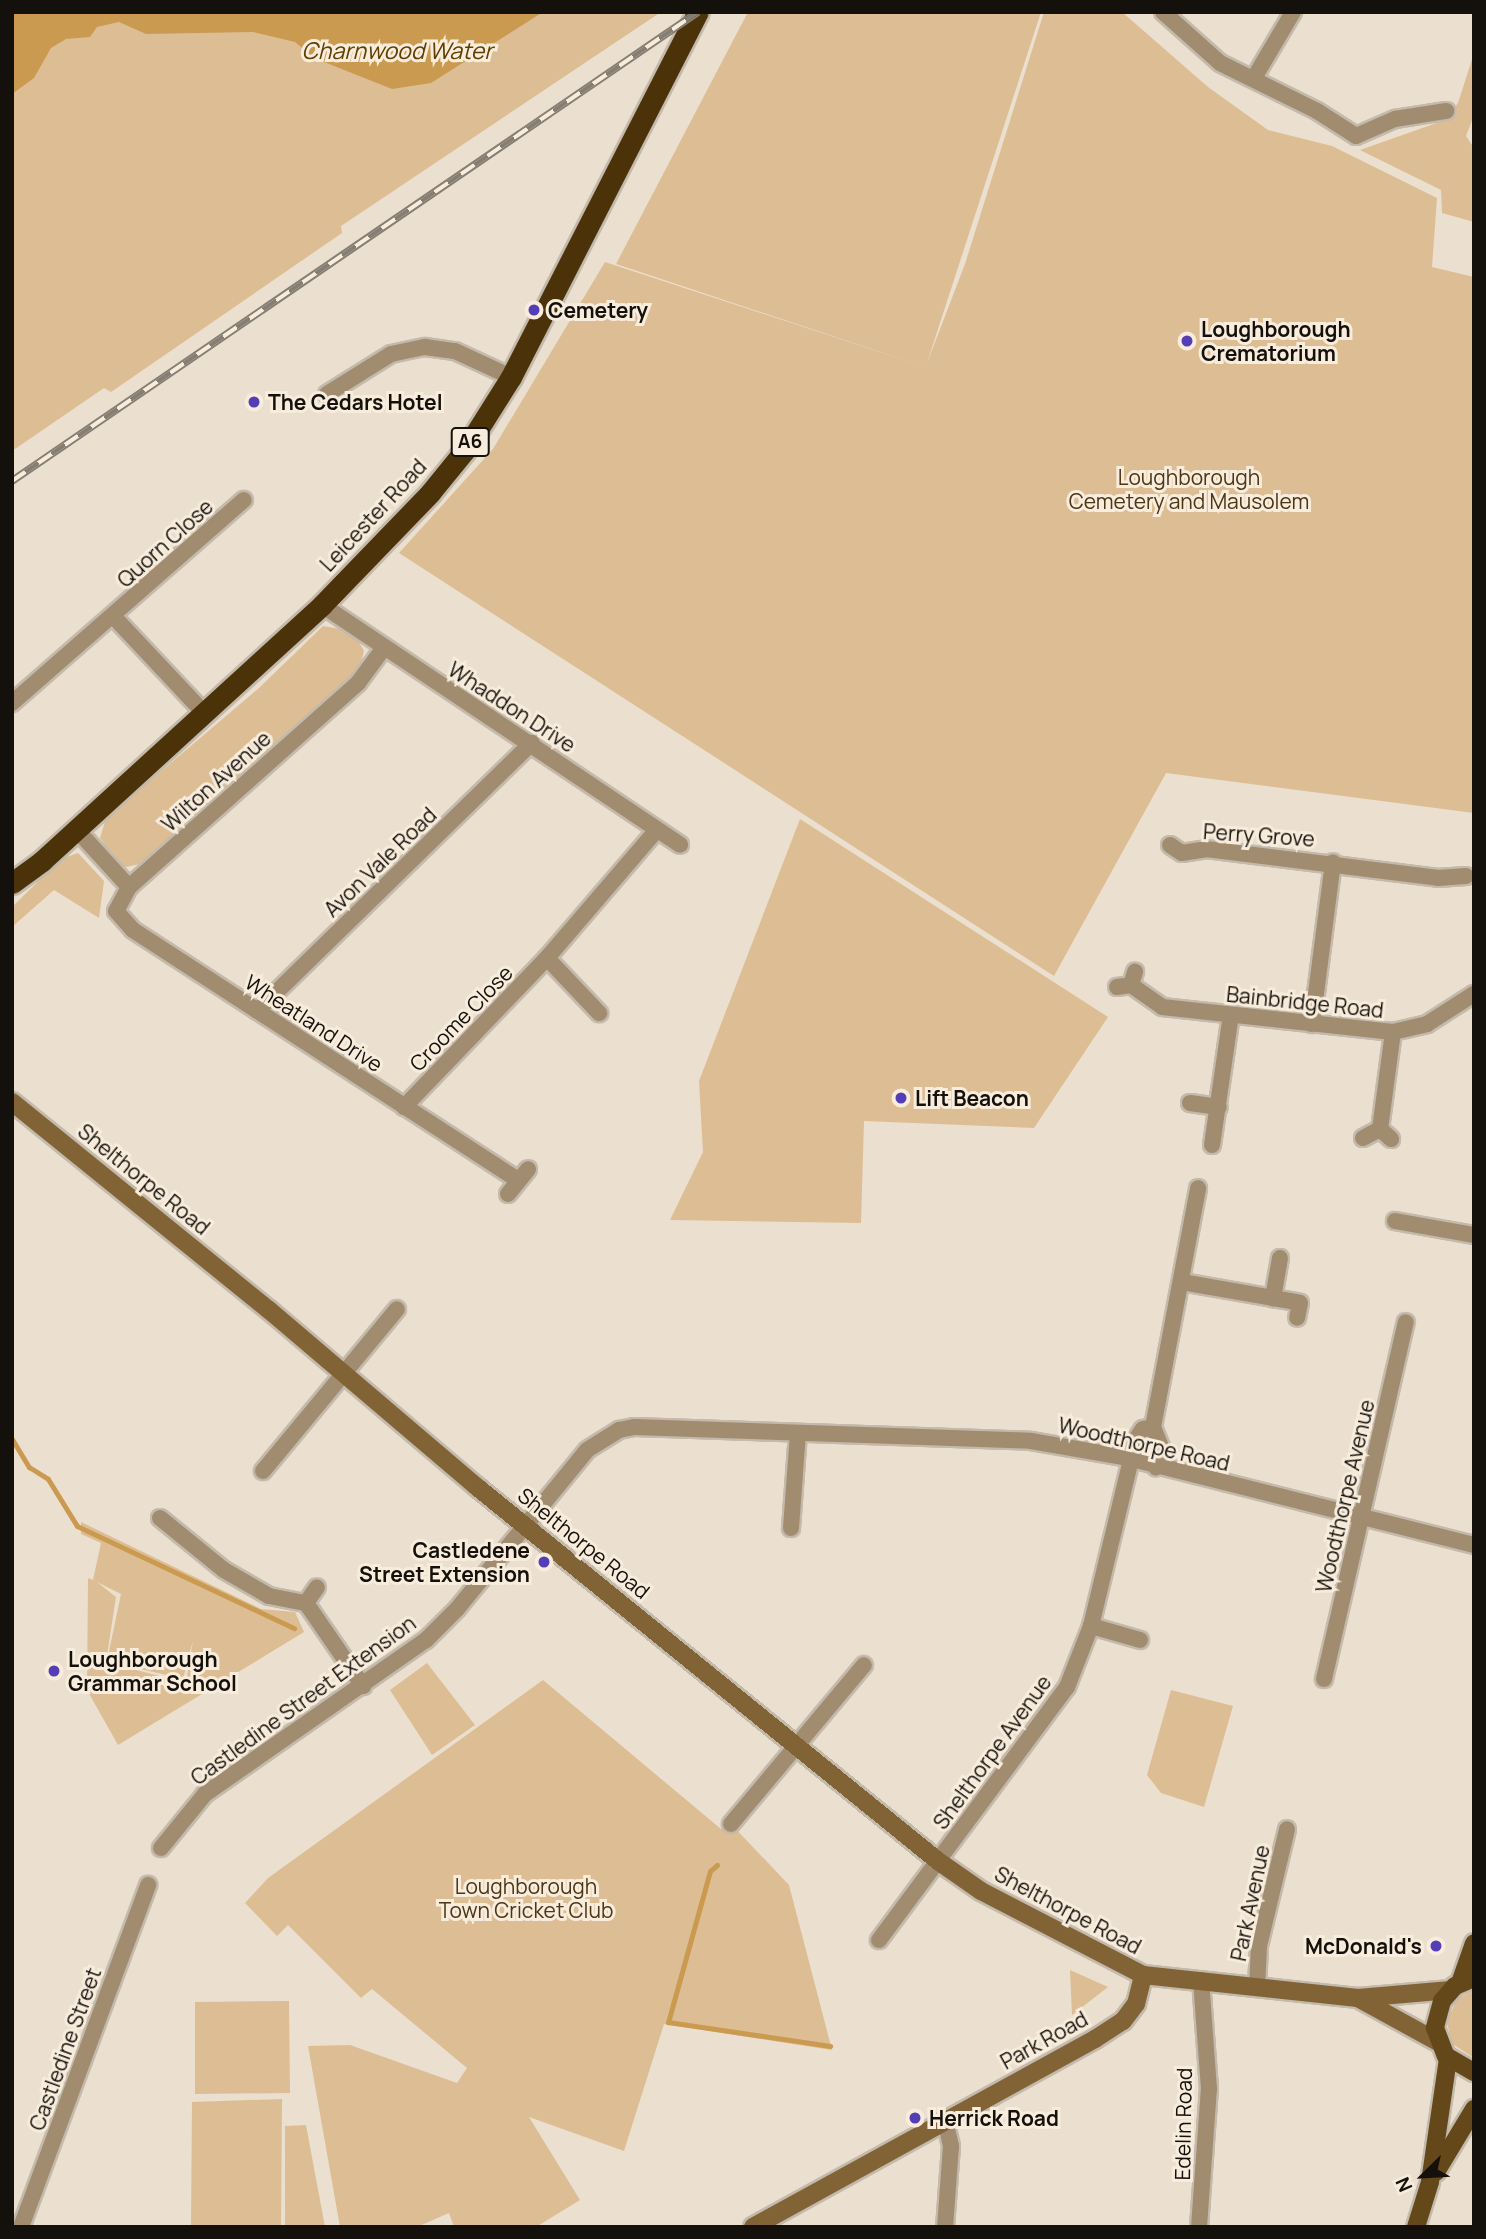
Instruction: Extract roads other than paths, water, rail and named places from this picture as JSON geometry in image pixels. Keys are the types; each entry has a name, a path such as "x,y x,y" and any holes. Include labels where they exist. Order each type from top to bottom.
{"highway":[{"name":"Leicester Road","path":"12,896 43,861 322,605 430,494 488,417 511,377 698,12"},
{"name":"Leicester Road","path":"12,883 43,861"}],"main road":[{"path":"1474,1943 1462,1984 1436,2014 1438,2042 1448,2058 1474,2072"},
{"path":"1416,2227 1430,2182 1448,2058"},
{"path":"1430,2182 1474,2109"}],"street":[{"path":"1163,12 1220,64 1254,78 1356,136 1395,118 1446,111"},
{"path":"1254,78 1293,12"},
{"path":"327,394 391,354 425,347 454,351 511,377"},
{"name":"Quorn Close","path":"12,704 244,500"},
{"name":"Whaddon Drive","path":"322,605 383,649 532,743 680,845"},
{"name":"Quorn Close","path":"114,617 205,713"},
{"name":"Wilton Avenue","path":"129,887 358,683 383,649"},
{"name":"Avon Vale Road","path":"257,1011 532,743"},
{"path":"77,830 129,887"},
{"name":"Croome Close","path":"404,1107 547,958 656,831"},
{"name":"Perry Grove","path":"1178,856 1206,849 1333,862 1438,878 1471,875"},
{"name":"Perry Grove","path":"1312,1024 1333,862"},
{"name":"Wheatland Drive","path":"129,887 116,911 120,920 518,1181"},
{"path":"547,958 599,1013"},
{"name":"Bainbridge Road","path":"1127,981 1162,1007 1393,1032 1427,1024 1474,994"},
{"path":"1212,1145 1231,1015"},
{"path":"1363,1138 1386,1134 1393,1032"},
{"name":"Shelthorpe Road","path":"12,1102 938,1861 1027,1918 1143,1975"},
{"path":"1190,1103 1219,1107"},
{"path":"1157,1467 1161,1447 1153,1427 1198,1188"},
{"path":"1395,1222 1474,1235"},
{"path":"1273,1298 1280,1258"},
{"path":"1182,1282 1300,1303 1297,1318"},
{"path":"263,1471 397,1309"},
{"name":"Woodthorpe Avenue","path":"1324,1679 1406,1322"},
{"name":"Shelthorpe Avenue","path":"938,1861 1057,1704 1091,1626 1127,1458 1143,1429 1153,1427"},
{"name":"Woodthorpe Road","path":"527,1525 587,1450 619,1430 797,1433 1031,1441 1127,1458 1474,1545"},
{"path":"791,1528 797,1433"},
{"path":"160,1518 224,1570 269,1596 306,1603 363,1686"},
{"name":"Castledine Street Extension","path":"161,1848 205,1794 426,1640 527,1525"},
{"path":"306,1603 317,1587"},
{"path":"1091,1626 1140,1640"},
{"path":"731,1824 799,1746 864,1665"},
{"name":"Park Avenue","path":"1257,1987 1259,1946 1287,1829"},
{"path":"879,1940 938,1861"},
{"name":"Castledine Street","path":"21,2227 148,1885"},
{"path":"1143,1975 1358,1998 1462,1984"},
{"name":"Park Road","path":"753,2227 1123,2021 1136,2004 1143,1975"},
{"name":"Edelin Road","path":"1199,2227 1209,2089 1201,1980"},
{"path":"1358,1998 1438,2042"},
{"path":"945,2120 951,2146 945,2227"}],"water":[{"name":"Charnwood Water","path":"12,12 543,12 431,83 392,89 314,58 295,42 253,32 146,34 119,22 97,27 90,37 66,39 51,48 34,78 12,94"}],"waterway":[{"path":"12,1439 29,1467 48,1479 77,1526 294,1628"},
{"path":"717,1865 710,1871 668,2022 830,2046"}],"railway":[{"path":"12,481 698,12"}],"place":[{"name":"Cemetery","path":"534,310"},
{"name":"Loughborough Crematorium","path":"1187,341"},
{"name":"The Cedars Hotel","path":"254,402"},
{"name":"Lift Beacon","path":"901,1098"},
{"name":"Castledene Street Extension","path":"544,1562"},
{"name":"Loughborough Grammar School","path":"54,1671"},
{"name":"McDonald's","path":"1436,1946"},
{"name":"Herrick Road","path":"915,2118"}],"park label":[{"name":"Loughborough Cemetery and Mausolem","path":"1189,489"},
{"name":"Loughborough Town Cricket Club","path":"526,1898"}]}
